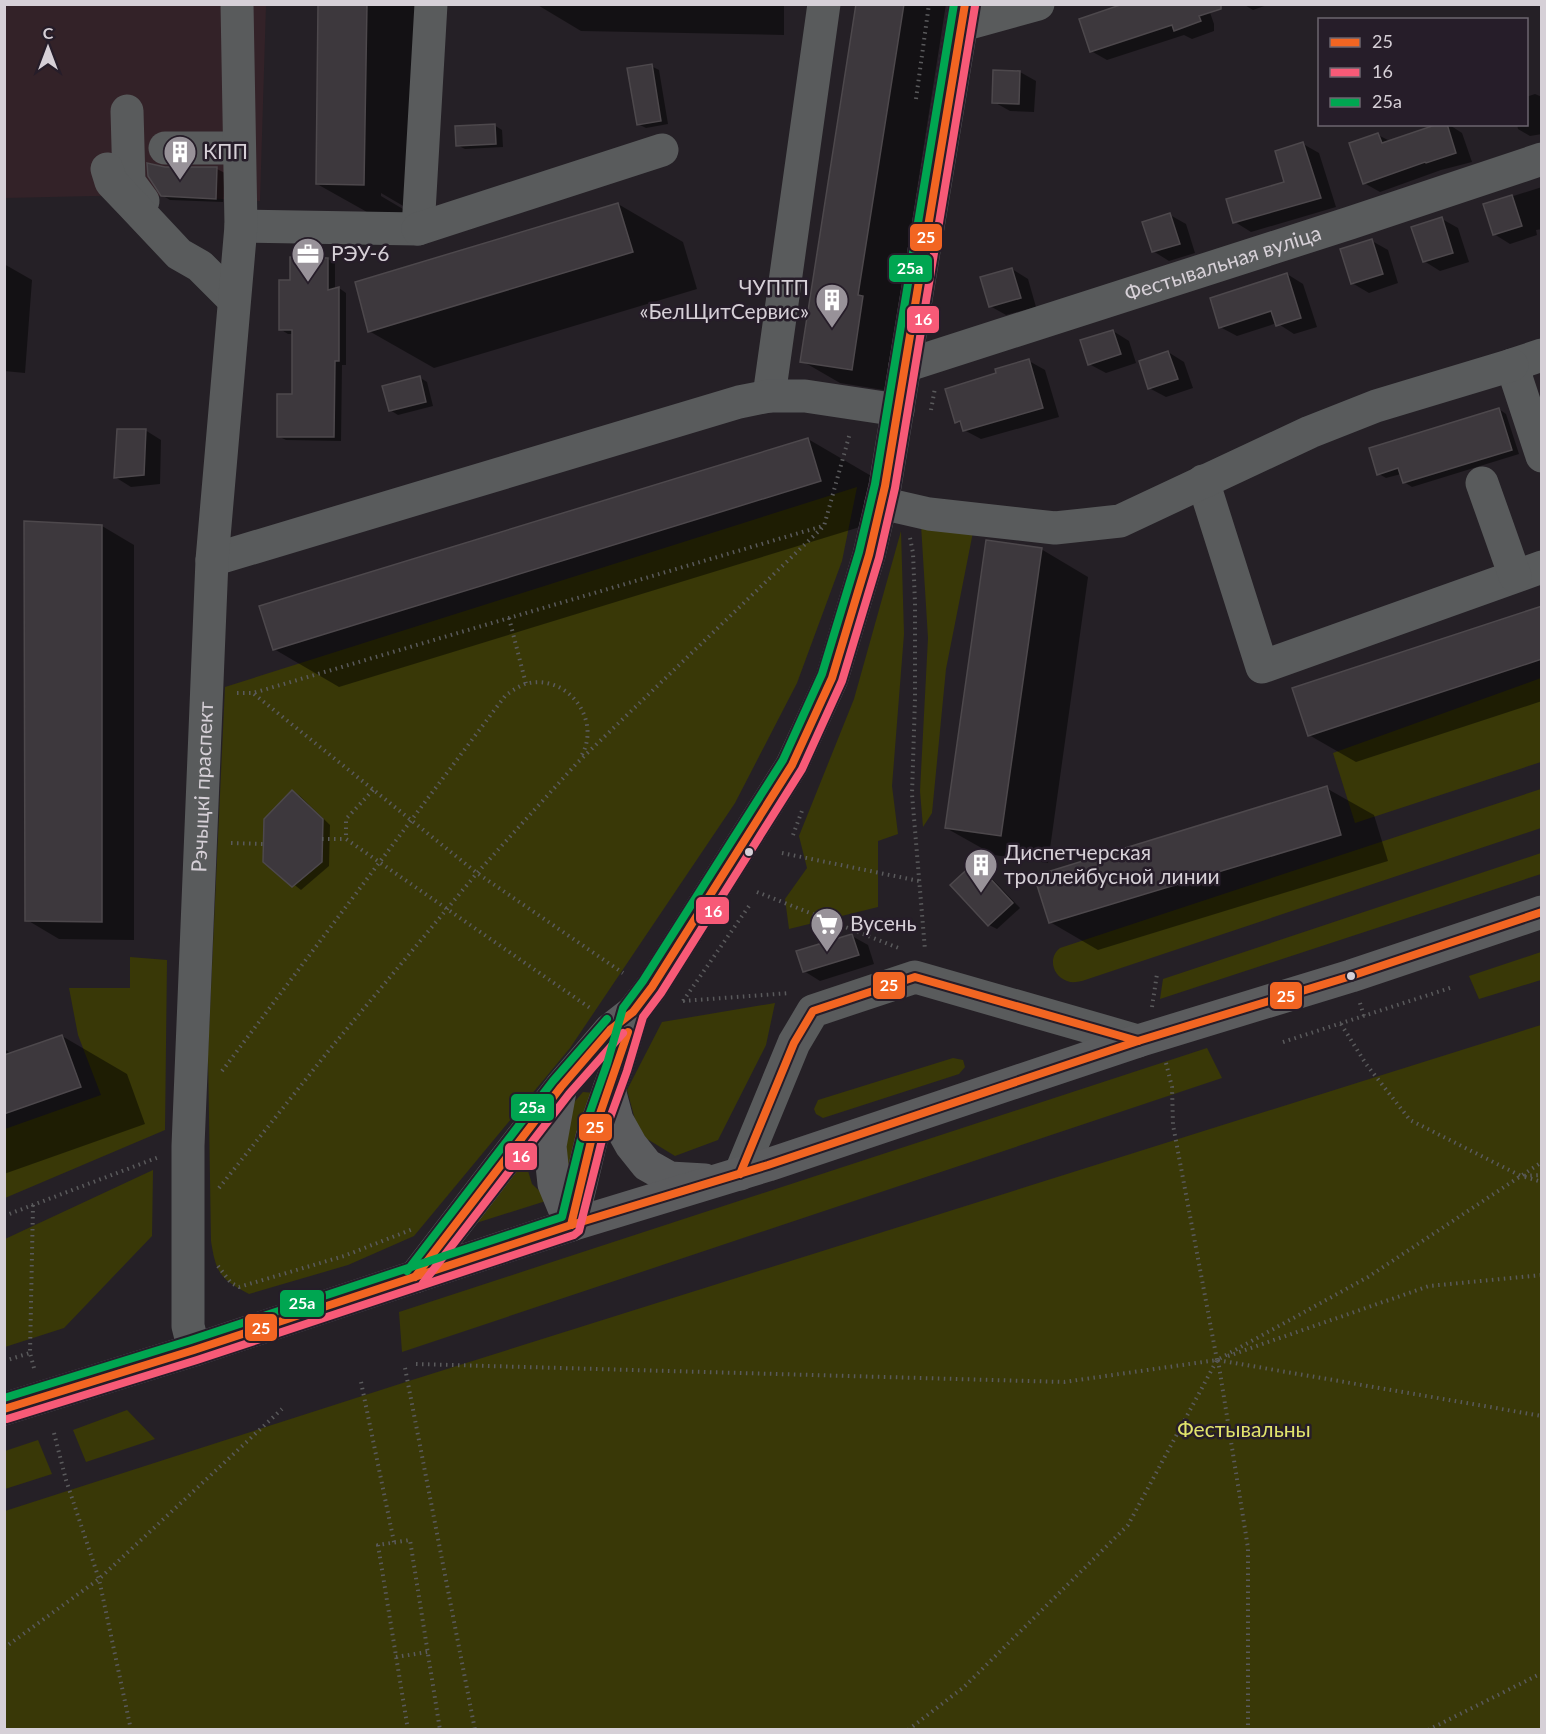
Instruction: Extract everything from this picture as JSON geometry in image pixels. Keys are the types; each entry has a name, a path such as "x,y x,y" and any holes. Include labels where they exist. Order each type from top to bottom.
{"main road":[{"path":"415,1277 561,1087 610,1029 633,1012 652,987 792,765 832,678 870,555 893,506 885,408 906,366 964,15"},
{"path":"4,1409 194,1350 571,1225 1151,1049 1351,976 1542,912"},
{"path":"571,1225 592,1137 633,1012"},
{"path":"561,1087 550,1146 554,1184 571,1225"},
{"path":"609,1089 617,1120 631,1145 647,1165 670,1178 729,1177"}],"street":[{"name":"Рэчыцкі праспект","path":"194,1350 188,1326 188,1146 212,560 241,226 237,4"},
{"path":"418,230 431,4"},
{"path":"769,396 824,4"},
{"path":"964,15 1038,4"},
{"path":"127,111 129,182 141,199 187,236 200,266"},
{"path":"165,148 239,148"},
{"path":"241,226 418,230 662,150"},
{"name":"Фестывальная вуліца","path":"906,366 1542,159"},
{"path":"107,169 111,182 179,254 200,266 234,300"},
{"path":"893,506 929,514 1056,528 1120,521 1310,432 1376,406 1527,360 1542,456"},
{"path":"212,560 739,402 769,396 805,396 885,408"},
{"path":"1203,481 1262,667 1528,572 1482,483"},
{"path":"729,1177 813,1011 915,977 987,996 1151,1049"}],"path":[{"path":"214,1194 330,1049 477,873 577,763 824,526 852,426 885,408"},
{"path":"893,506 913,553 915,699 912,794 925,956"},
{"path":"237,693 253,693 824,526"},
{"path":"509,618 526,684"},
{"path":"222,1071 505,696 526,684 537,682 561,688 571,694 585,715 588,728 588,741 577,763"},
{"path":"253,693 477,873 623,973"},
{"path":"346,839 346,819 373,790"},
{"path":"322,839 346,839 593,1010"},
{"path":"231,843 263,844"},
{"path":"782,853 919,880"},
{"path":"757,892 907,952"},
{"path":"749,906 683,1001 792,993"},
{"path":"1151,1011 1157,974"},
{"path":"1283,1042 1450,988"},
{"path":"1341,1024 1366,1064 1410,1120 1521,1176 1542,1182"},
{"path":"1151,1049 1173,1087 1173,1125 1218,1360 1248,1548 1248,1730"},
{"path":"4,1216 163,1155"},
{"path":"908,1730 964,1687 1128,1526 1218,1360 1368,1278 1542,1162"},
{"path":"1521,1176 1542,1175"},
{"path":"33,1205 30,1353 36,1372"},
{"path":"216,1257 217,1265 231,1283 239,1287 344,1256 416,1228"},
{"path":"417,1364 1064,1382 1218,1360 1429,1286 1542,1275"},
{"path":"4,1361 30,1353"},
{"path":"1218,1360 1542,1416"},
{"path":"405,1368 475,1730"},
{"path":"361,1382 394,1542"},
{"path":"4,1648 99,1579 282,1409"},
{"path":"54,1433 66,1479 99,1579 130,1730"},
{"path":"408,1730 378,1545 410,1540 440,1730"},
{"path":"396,1658 428,1652"},
{"path":"1428,1730 1542,1673"}],"shaded area":[{"path":"4,5 266,5 260,201 141,195 5,198"}],"green space":[{"path":"857,487 842,561 797,683 735,803 570,1048 414,1236 348,1265 249,1294 232,1284 218,1268 211,1241 208,1054 225,687"},
{"path":"921,525 973,532 946,669 932,813 923,827 920,791 928,638"},
{"path":"901,531 904,634 892,786 898,834 878,841 878,907 789,929 785,899 807,868 799,836 854,699"},
{"path":"1541,678 1541,762 1355,823 1333,753"},
{"path":"1541,789 1541,828 1082,981 1073,982 1062,979 1053,966 1054,956 1060,948"},
{"path":"1541,853 1541,874 1160,999 1163,979"},
{"path":"1541,952 1541,980 1479,999 1469,976"},
{"path":"130,957 167,960 165,1130 5,1198 5,1129 101,1095 78,1035 69,988 130,988"},
{"path":"775,1003 766,1045 718,1140 675,1156 639,1134 627,1090 662,1022"},
{"name":"Фестывальны","path":"1541,1025 1541,1729 5,1729 5,1511 412,1380"},
{"path":"1207,1048 1222,1078 402,1352 399,1312"},
{"path":"953,1058 963,1060 965,1067 959,1074 823,1118 816,1114 814,1109 818,1100"},
{"path":"583,1092 594,1093 573,1170 561,1164 569,1108"},
{"path":"535,1144 526,1164 532,1184 549,1200 473,1224"},
{"path":"153,1170 152,1236 64,1328 5,1347 5,1239"},
{"path":"127,1410 155,1439 86,1462 73,1430"},
{"path":"38,1440 52,1474 5,1489 5,1451"}],"building":[{"path":"318,4 367,4 364,185 316,184"},
{"path":"856,4 904,4 858,295 863,296 852,370 800,362"},
{"path":"1123,4 1221,4 1221,9 1199,16 1201,21 1174,31 1172,25 1090,52 1079,19"},
{"path":"652,64 661,121 637,125 627,68"},
{"path":"993,70 1020,71 1019,104 992,103"},
{"path":"495,124 496,144 456,146 455,126"},
{"path":"1432,126 1448,126 1456,153 1363,184 1349,143 1378,133 1382,143"},
{"path":"1303,142 1321,198 1233,223 1226,199 1284,182 1275,151"},
{"name":"КПП","path":"147,163 165,167 217,167 216,199 161,196 148,176"},
{"path":"1512,195 1522,226 1493,235 1483,204"},
{"path":"618,203 633,252 368,332 355,282"},
{"path":"1170,213 1180,244 1152,252 1142,222"},
{"path":"1442,217 1453,253 1423,262 1411,227"},
{"path":"1372,239 1383,274 1351,284 1340,249"},
{"path":"290,257 328,258 328,290 339,287 339,361 335,361 334,437 277,437 277,394 292,394 292,330 279,330 279,280 290,280"},
{"path":"1012,268 1021,298 989,307 980,277"},
{"path":"1287,273 1301,318 1276,326 1271,311 1219,328 1210,298"},
{"path":"1113,330 1121,354 1088,365 1080,340"},
{"path":"1168,351 1178,379 1148,389 1139,361"},
{"path":"1029,359 1043,408 963,431 960,421 955,423 945,389 996,373 995,369"},
{"path":"420,376 426,402 389,411 382,386"},
{"path":"1499,408 1512,450 1403,483 1398,468 1377,475 1369,448"},
{"path":"117,429 146,429 144,475 114,478"},
{"path":"808,438 821,481 273,650 259,606"},
{"path":"24,521 102,525 102,922 25,921"},
{"path":"986,540 1042,548 1001,836 945,828"},
{"path":"1542,606 1542,659 1308,736 1292,688"},
{"path":"1327,786 1341,835 1049,923 1034,876"},
{"path":"292,790 323,819 322,862 292,887 263,862 264,819"},
{"name":"Диспетчерская троллейбусной линии","path":"975,862 1013,903 988,926 950,885"},
{"name":"Вусень","path":"852,934 859,955 803,972 796,951"},
{"path":"62,1035 81,1087 4,1114 4,1055"}],"transit line":[{"name":"25а","path":"4,1398 191,1340 562,1217 582,1135 607,1064 623,1008 643,981 783,760 822,674 859,552 875,484 954,4"},
{"name":"25","path":"415,1277 561,1087 610,1030 633,1012 652,987 792,765 832,678 869,555 885,486 965,4"},
{"name":"16","path":"7,1419 197,1360 574,1235 579,1231 602,1140 627,1071 643,1017 661,993 802,769 842,681 879,558 895,488 975,6"},
{"name":"25","path":"4,1409 194,1350 571,1225 768,1165 1138,1041 1351,976 1542,912"},
{"name":"25","path":"740,1174 794,1043 813,1011 915,977 1138,1041"},
{"name":"25а","path":"407,1271 553,1081 607,1019"},
{"name":"25","path":"571,1225 592,1137 628,1032"},
{"name":"16","path":"423,1283 569,1094 623,1033"}],"place":[{"name":"КПП","path":"180,181"},
{"name":"РЭУ-6","path":"308,283"},
{"name":"ЧУПТП «БелЩитСервис»","path":"832,329"},
{"name":"Диспетчерская троллейбусной линии","path":"981,894"},
{"name":"Вусень","path":"827,953"}]}
